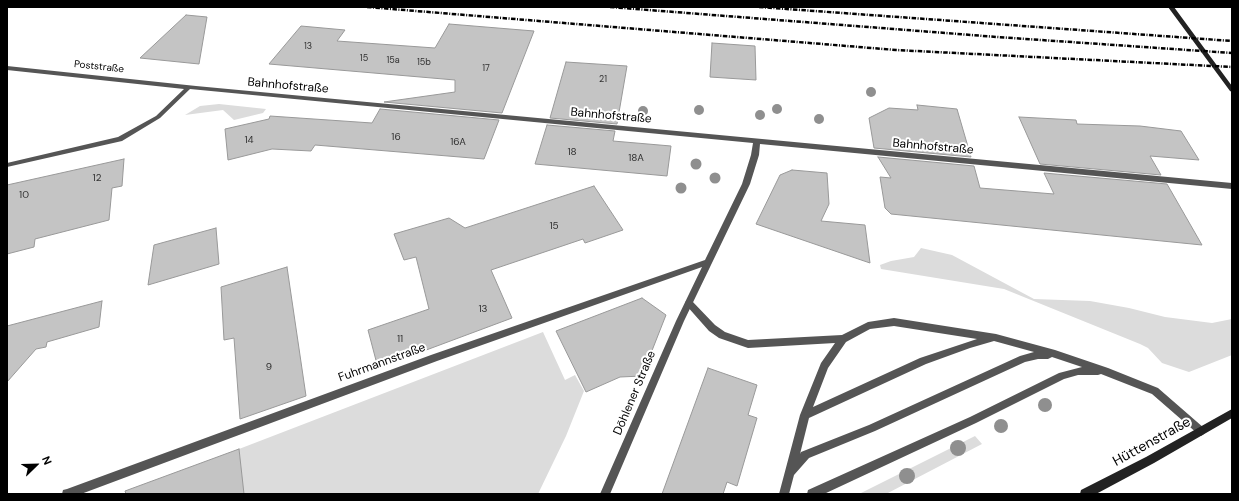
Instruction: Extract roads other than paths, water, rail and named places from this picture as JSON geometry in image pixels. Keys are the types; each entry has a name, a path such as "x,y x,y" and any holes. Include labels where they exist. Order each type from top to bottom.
{"main road":[{"path":"1171,7 1232,90"},
{"name":"Hüttenstraße","path":"1085,494 1150,460 1232,413"}],"street":[{"name":"Poststraße","path":"7,68 189,87"},
{"name":"Bahnhofstraße","path":"189,87 1232,186"},
{"path":"7,166 120,139 158,117 189,87"},
{"name":"Döhlener Straße","path":"605,494 688,303 746,184 755,155 757,141"},
{"name":"Fuhrmannstraße","path":"67,494 426,361 708,262"},
{"path":"688,303 712,328 722,334 748,344 843,338 868,326 894,322 996,338 1055,354 1105,371 1155,391 1201,431"},
{"path":"784,494 805,415 824,366 843,338"},
{"path":"805,415 923,361 970,344 996,338"},
{"path":"790,474 805,455 872,428 1023,359 1038,355 1055,354"},
{"path":"812,494 973,420 1062,376 1078,371 1105,371"}],"railway":[{"path":"367,7 896,50 1232,67"},
{"path":"610,7 997,37 1232,53"},
{"path":"759,7 1232,41"}]}
